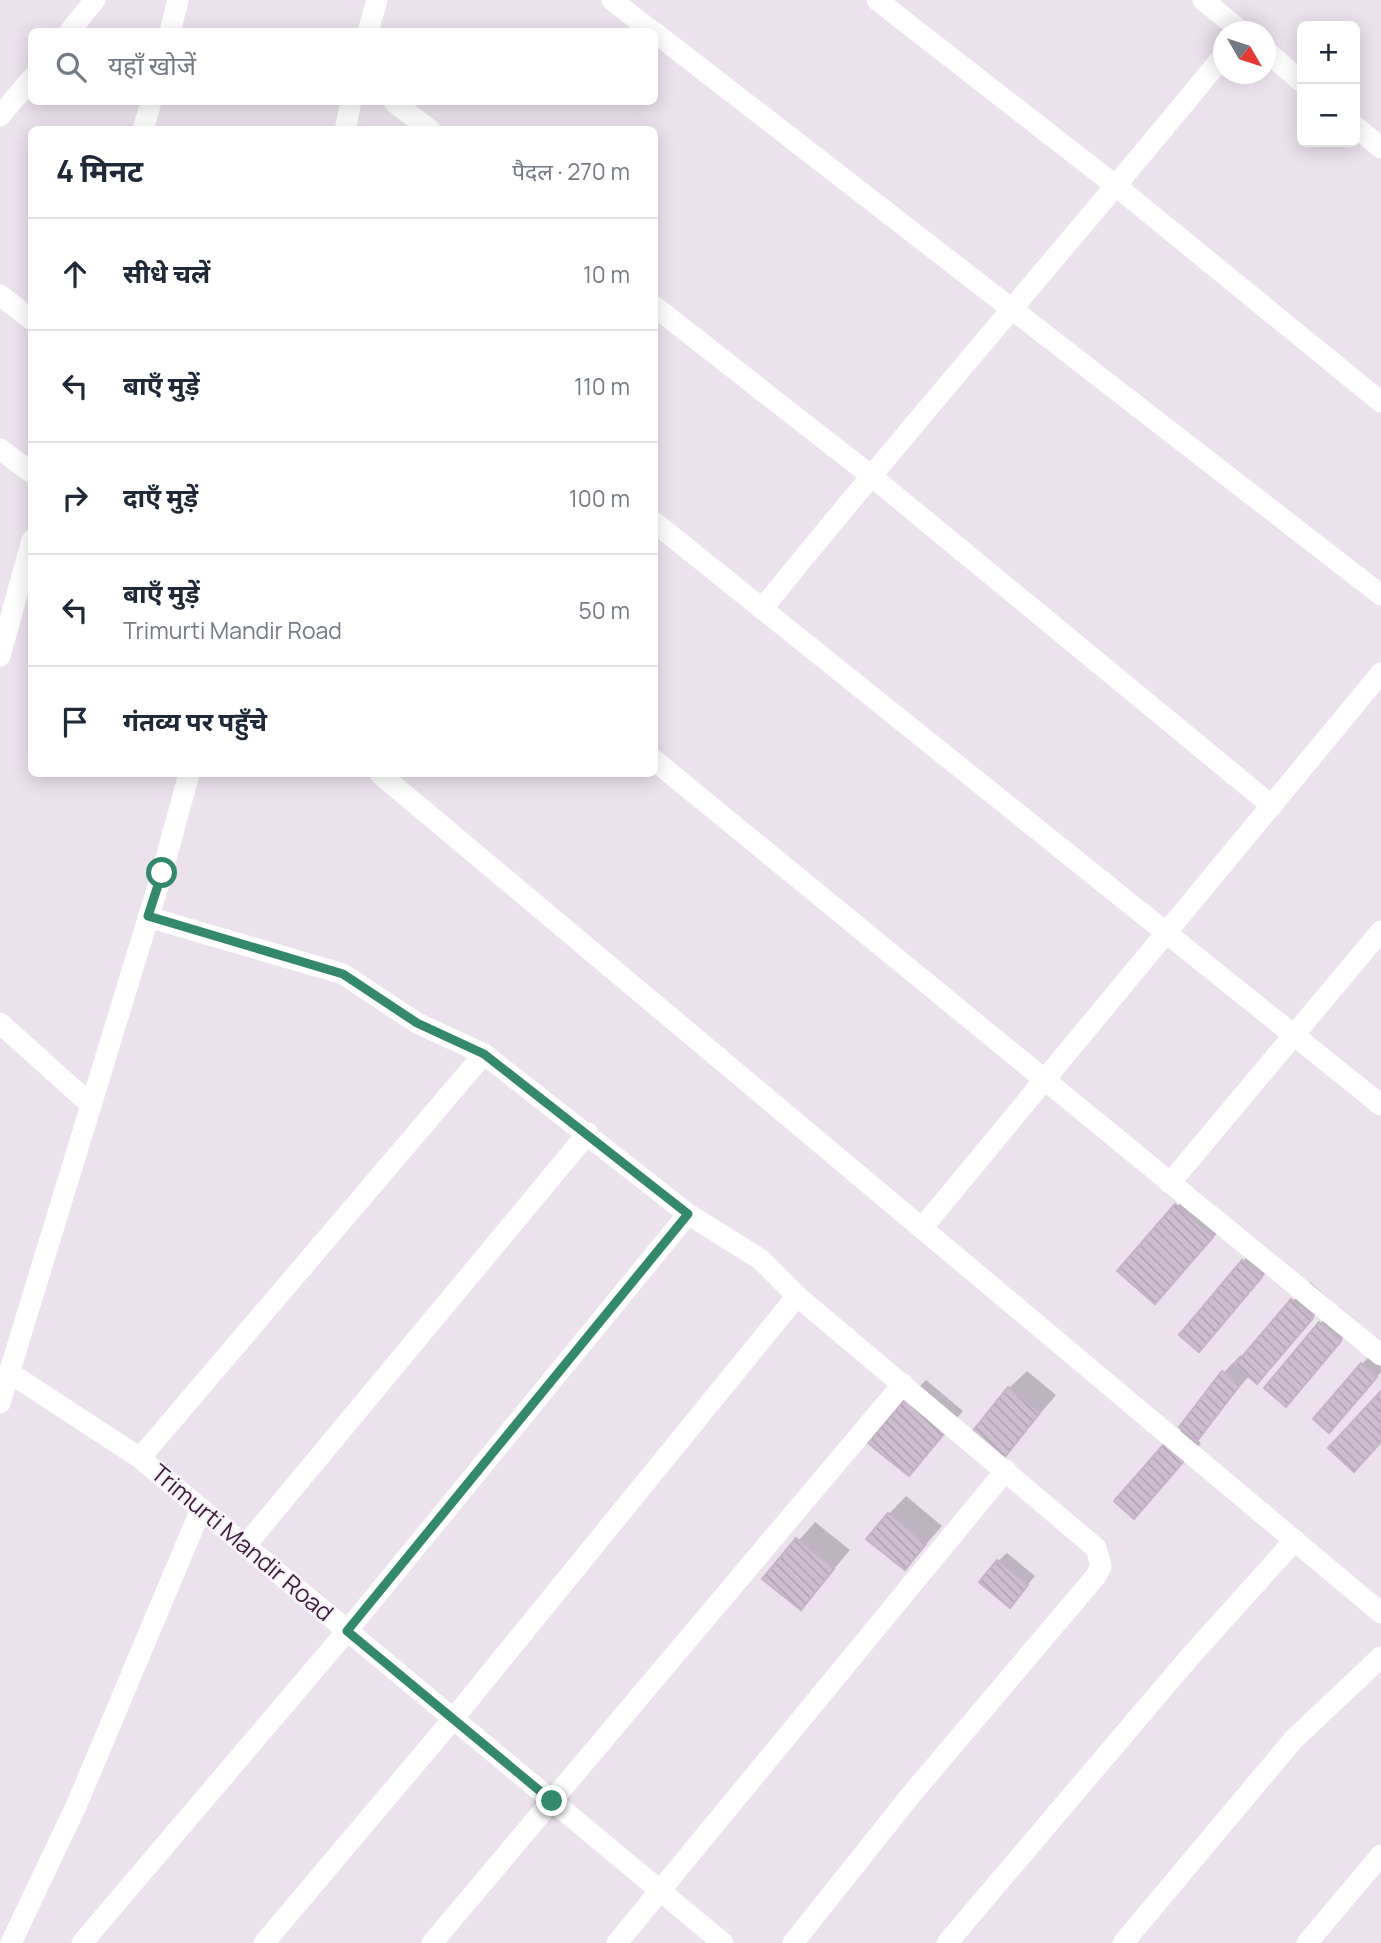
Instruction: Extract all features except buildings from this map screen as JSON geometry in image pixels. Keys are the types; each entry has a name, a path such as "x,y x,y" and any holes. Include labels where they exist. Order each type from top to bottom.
{"street":[{"path":"72,28 95,0"},
{"path":"171,28 178,0"},
{"path":"369,28 377,0"},
{"path":"612,0 649,28"},
{"path":"877,0 1116,186 1381,402"},
{"path":"1203,0 1229,21"},
{"path":"658,35 1381,595"},
{"path":"1276,60 1297,78"},
{"path":"762,609 870,475 1116,186 1213,67"},
{"path":"0,116 28,83"},
{"path":"144,126 150,105"},
{"path":"346,126 350,105"},
{"path":"398,105 425,126"},
{"path":"1360,130 1381,148"},
{"path":"0,295 28,317"},
{"path":"658,309 870,475 1272,806"},
{"path":"0,449 28,470"},
{"path":"658,525 1381,1105"},
{"path":"0,656 4,624 28,552"},
{"path":"922,1228 1381,673"},
{"path":"658,763 1381,1355"},
{"path":"0,1403 188,777"},
{"path":"384,777 1381,1613"},
{"path":"148,916 343,974 417,1023 484,1054 688,1214 760,1259 797,1296 1096,1548 1101,1566 793,1943"},
{"path":"1170,1183 1381,931"},
{"path":"0,1023 90,1104"},
{"path":"140,1458 484,1054"},
{"path":"245,1546 588,1133"},
{"path":"82,1943 347,1631 688,1214"},
{"path":"264,1943 453,1718 797,1296"},
{"name":"Trimurti Mandir Road","path":"10,1373 140,1458 723,1943"},
{"path":"432,1943 903,1384"},
{"path":"617,1943 1006,1470"},
{"path":"11,1943 77,1804 201,1509"},
{"path":"947,1943 1179,1670 1295,1540"},
{"path":"1123,1943 1294,1739 1381,1657"},
{"path":"1307,1943 1381,1854"}],"route":[{"path":"162,873 148,916 343,974 417,1023 484,1054 688,1214 347,1631 552,1801"}]}
